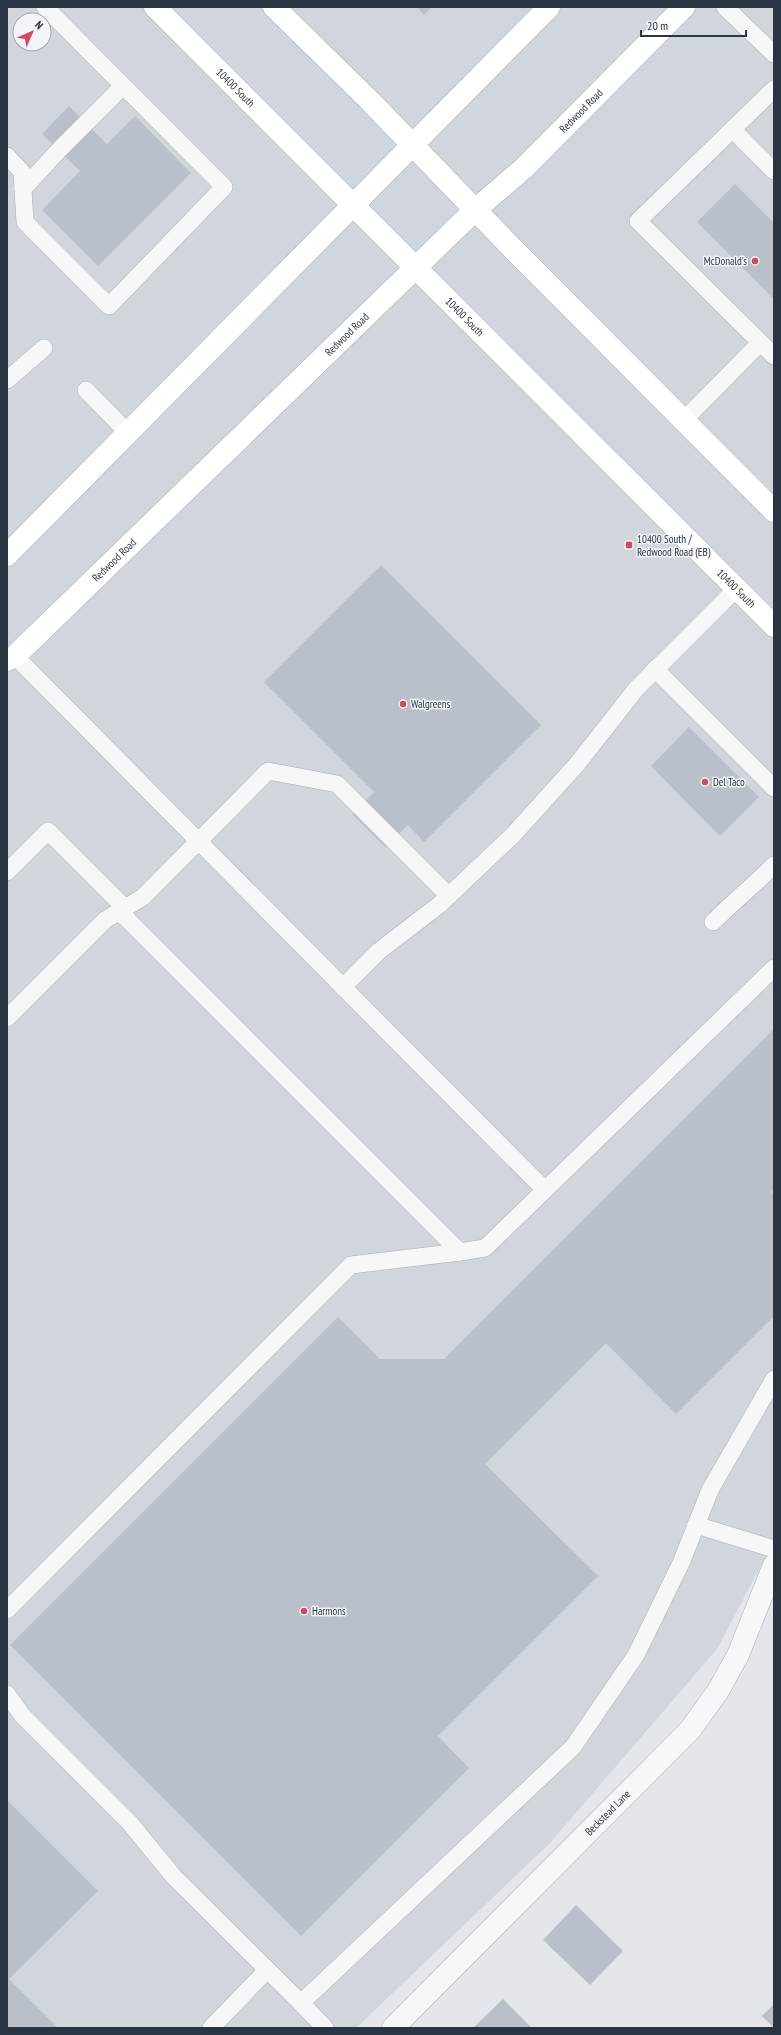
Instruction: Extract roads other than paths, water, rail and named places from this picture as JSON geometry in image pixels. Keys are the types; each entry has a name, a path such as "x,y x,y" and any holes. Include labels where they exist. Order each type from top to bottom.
{"main road":[{"name":"10400 South","path":"155,7 774,626"},
{"path":"274,7 774,511"},
{"path":"7,555 549,7"},
{"name":"Redwood Road","path":"11,658 475,210 524,168 684,7"}],"street":[{"name":"Beckstead Lane","path":"393,2028 690,1730 718,1691 738,1655 758,1600 774,1565"}],"lane":[{"path":"7,156 22,172 25,222 110,306 224,187 44,7"},
{"path":"725,7 774,54"},
{"path":"23,189 59,150 124,86"},
{"path":"774,89 638,221 774,356"},
{"path":"733,130 774,171"},
{"path":"684,420 760,343"},
{"path":"7,380 44,348"},
{"path":"86,390 128,433"},
{"path":"343,987 379,951 449,896 513,835 571,772 636,689 736,589"},
{"path":"11,658 198,842 545,1190"},
{"path":"655,669 774,788"},
{"path":"7,1018 105,920 143,897 268,771 337,784 449,896"},
{"path":"7,872 48,830 122,909 460,1252"},
{"path":"713,922 735,900 750,890 774,865"},
{"path":"7,1610 352,1265 485,1248 774,968"},
{"path":"301,2003 573,1747 636,1655 681,1563 710,1490 774,1379"},
{"path":"696,1525 774,1549"},
{"path":"7,1694 22,1715 129,1822 174,1877 325,2028"},
{"path":"211,2028 267,1970"}],"place":[{"name":"McDonald's","path":"755,261"},
{"name":"10400 South / Redwood Road (EB)","path":"629,545"},
{"name":"Walgreens","path":"403,704"},
{"name":"Del Taco","path":"705,782"},
{"name":"Harmons","path":"304,1611"}]}
